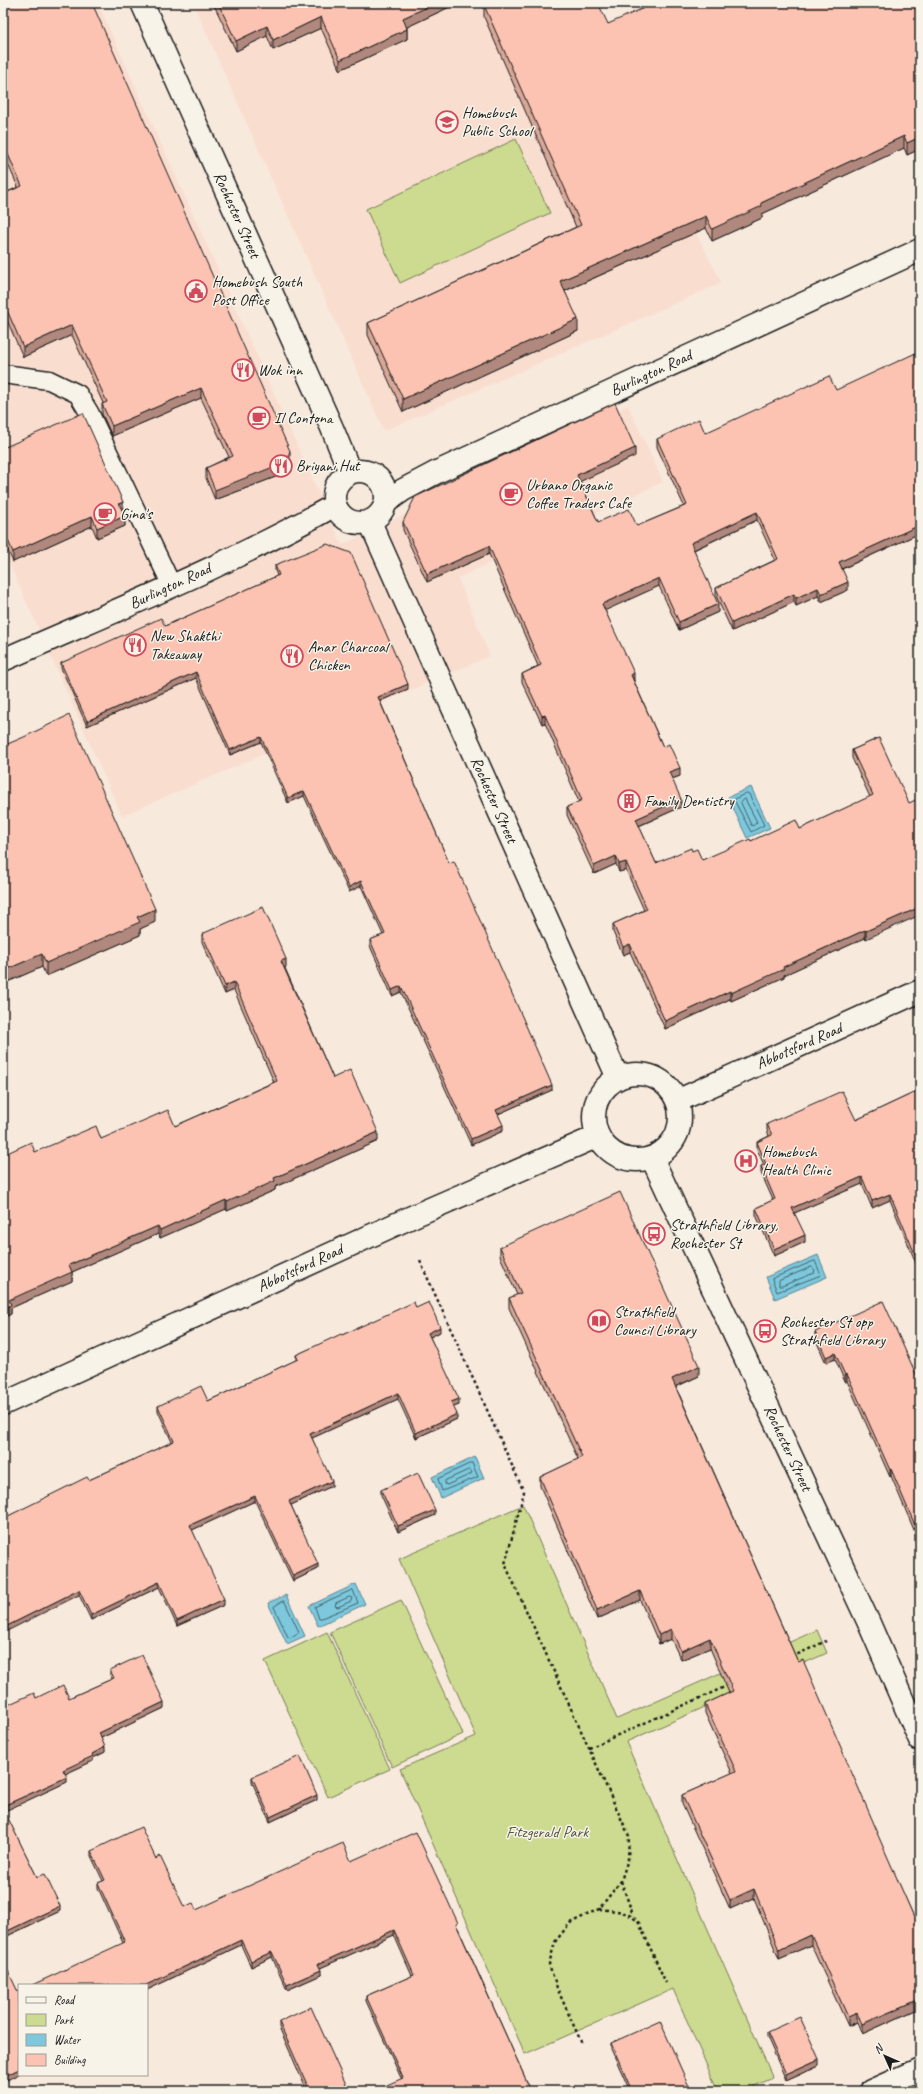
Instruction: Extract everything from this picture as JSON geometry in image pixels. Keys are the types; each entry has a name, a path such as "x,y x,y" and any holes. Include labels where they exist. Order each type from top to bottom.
{"street":[{"name":"Rochester Street","path":"142,3 329,421 350,472"},
{"name":"Burlington Road","path":"386,502 403,490 437,472 920,250"},
{"path":"366,471 374,474 384,486 386,502 383,511 370,522 361,524 352,522 341,515 335,505 334,490 343,476 350,472 366,471"},
{"name":"Burlington Road","path":"3,660 172,586 302,524 335,505"},
{"name":"Rochester Street","path":"370,522 618,1078"},
{"name":"Abbotsford Road","path":"677,1101 920,991"},
{"path":"632,1074 646,1075 659,1080 677,1101 680,1114 679,1128 673,1141 664,1151 652,1158 640,1161 626,1160 615,1155 605,1147 598,1136 594,1123 594,1110 599,1097 607,1086 618,1078 632,1074"},
{"name":"Abbotsford Road","path":"3,1404 416,1215 598,1136"},
{"name":"Rochester Street","path":"652,1158 868,1620 920,1740"},
{"path":"871,2091 920,2069"}],"lane":[{"path":"3,374 49,380 78,394 90,414 172,586"}],"path":[{"path":"420,1261 524,1492 505,1564 629,1836 628,1859 622,1881 599,1909 570,1924 555,1942 549,1964 557,1988 582,2044"},
{"path":"790,1658 826,1642"},
{"path":"589,1748 733,1684"},
{"path":"622,1881 633,1916 639,1923 666,1983"},
{"path":"599,1909 622,1911 633,1916"}],"shaded area":[{"path":"3,3 98,3 342,545 628,405 663,482 458,578 490,656 122,816 3,550"},
{"name":"Homebush Public School","path":"193,3 593,3 696,233 722,283 384,431"}],"green space":[{"path":"516,139 550,213 400,283 366,209"},
{"name":"Fitzgerald Park","path":"523,1505 617,1719 817,1630 827,1653 626,1742 773,2078 743,2091 718,2091 673,1989 525,2054 400,1769 476,1736 399,1559"},
{"path":"401,1600 463,1734 392,1767 330,1632"},
{"path":"327,1632 390,1769 328,1797 265,1661"}],"water":[{"path":"751,787 770,828 747,838 728,797"},
{"path":"818,1255 827,1277 775,1299 766,1277"},
{"path":"475,1457 484,1478 441,1498 432,1477"},
{"path":"356,1584 365,1604 318,1626 309,1606"},
{"path":"286,1595 305,1636 287,1644 268,1603"}],"building":[{"path":"3,3 92,3 290,451 286,462 215,490 206,468 233,456 201,388 112,426 102,404 107,402 72,325 23,347 3,301 3,194 22,186 3,143"},
{"path":"218,3 436,3 403,18 407,29 340,60 321,17 273,40 267,26 236,41"},
{"path":"490,3 598,3 608,24 655,3 913,3 920,18 920,137 907,143 904,136 761,203 762,206 712,229 706,216 560,281 578,319 403,399 368,323 581,225 484,5"},
{"path":"920,351 920,525 839,562 848,582 821,594 818,588 796,598 794,594 732,623 716,588 778,559 757,512 691,543 718,604 679,622 659,578 602,604 634,673 631,675 663,747 669,744 680,768 669,772 681,799 636,819 656,863 691,848 692,851 697,849 702,860 750,839 751,841 796,820 800,829 873,795 852,750 879,738 909,803 920,798 920,907 866,931 865,930 783,967 784,969 731,993 730,991 665,1021 630,944 623,947 613,924 647,909 626,862 619,864 616,856 594,866 567,807 582,800 545,715 542,716 522,674 541,665 489,546 427,574 403,522 415,497 615,403 635,448 577,475 598,522 629,509 637,526 687,505 657,439 699,419 705,433 829,376 836,390"},
{"path":"83,413 123,502 119,504 125,516 97,528 92,516 13,552 3,529 3,448"},
{"path":"327,544 351,553 408,684 378,697 449,863 454,861 552,1085 496,1110 503,1125 471,1139 401,986 392,990 370,940 385,934 361,881 349,887 304,791 288,798 261,737 230,750 196,672 87,721 61,663 161,618 165,626 279,575 275,565"},
{"path":"69,715 155,909 137,917 140,922 46,963 42,954 3,971 3,746"},
{"path":"263,907 286,959 281,961 333,1078 350,1070 378,1132 274,1178 275,1181 227,1202 226,1200 160,1230 158,1226 69,1265 72,1272 9,1300 11,1305 3,1309 3,1155 31,1142 35,1152 96,1126 101,1139 168,1110 175,1126 277,1081 234,982 225,986 202,934"},
{"path":"920,1090 920,1266 890,1194 872,1201 862,1177 792,1208 805,1235 774,1249 756,1208 775,1199 761,1166 766,1164 757,1142 772,1135 767,1124 842,1091 856,1120"},
{"path":"620,1192 699,1366 672,1379 798,1662 803,1660 914,1917 917,1916 920,1922 920,1999 862,2024 857,2013 848,2017 811,1935 779,1950 754,1889 730,1900 682,1795 736,1771 705,1704 733,1691 710,1638 681,1651 671,1629 659,1635 640,1591 597,1610 540,1477 582,1457 509,1298 521,1293 500,1247"},
{"path":"883,1301 920,1383 920,1537 891,1469 890,1470 847,1374 845,1375 835,1353 826,1357 815,1332"},
{"path":"414,1302 416,1308 429,1302 440,1327 428,1333 459,1399 451,1402 457,1414 416,1433 398,1393 310,1434 332,1481 289,1501 318,1564 293,1576 255,1496 190,1525 224,1599 177,1621 159,1582 91,1615 79,1590 3,1628 3,1516 4,1518 87,1477 89,1480 174,1441 158,1406 201,1386 208,1401 298,1359 296,1355"},
{"path":"418,1473 435,1510 398,1526 381,1490"},
{"path":"142,1655 164,1702 99,1733 105,1747 92,1754 93,1756 63,1770 67,1777 3,1806 3,1707 34,1693 36,1698 63,1685 69,1698 114,1678 110,1670"},
{"path":"300,1756 317,1795 270,1817 252,1777"},
{"path":"3,1808 37,1877 45,1874 60,1906 3,1933"},
{"path":"141,1827 156,1859 160,1856 184,1907 193,1903 196,1910 343,1843 351,1861 416,1832 458,1923 456,1924 531,2091 373,2091 403,2078 366,1996 414,1975 394,1930 318,1964 321,1970 287,1985 272,1952 251,1961 241,1940 148,1984 34,1984 125,1942 98,1883 105,1880 91,1851"},
{"path":"3,1960 18,1992 18,2070 3,2077"},
{"path":"311,2007 349,2091 310,2091 279,2022"},
{"path":"800,2017 819,2059 786,2074 767,2032"},
{"path":"660,2021 691,2091 632,2091 611,2043"}],"place":[{"name":"Homebush Public School","path":"447,122"},
{"name":"Homebush South Post Office","path":"196,291"},
{"name":"Wok inn","path":"243,370"},
{"name":"Il Contona","path":"259,418"},
{"name":"Briyani Hut","path":"281,466"},
{"name":"Urbano Organic Coffee Traders Cafe","path":"511,494"},
{"name":"Gina's","path":"105,514"},
{"name":"New Shakthi Takeaway","path":"135,645"},
{"name":"Anar Charcoal Chicken","path":"292,656"},
{"name":"Family Dentistry","path":"629,801"},
{"name":"Homebush Health Clinic","path":"746,1161"},
{"name":"Strathfield Library, Rochester St","path":"654,1234"},
{"name":"Strathfield Council Library","path":"599,1321"},
{"name":"Rochester St opp Strathfield Library","path":"765,1331"}]}
